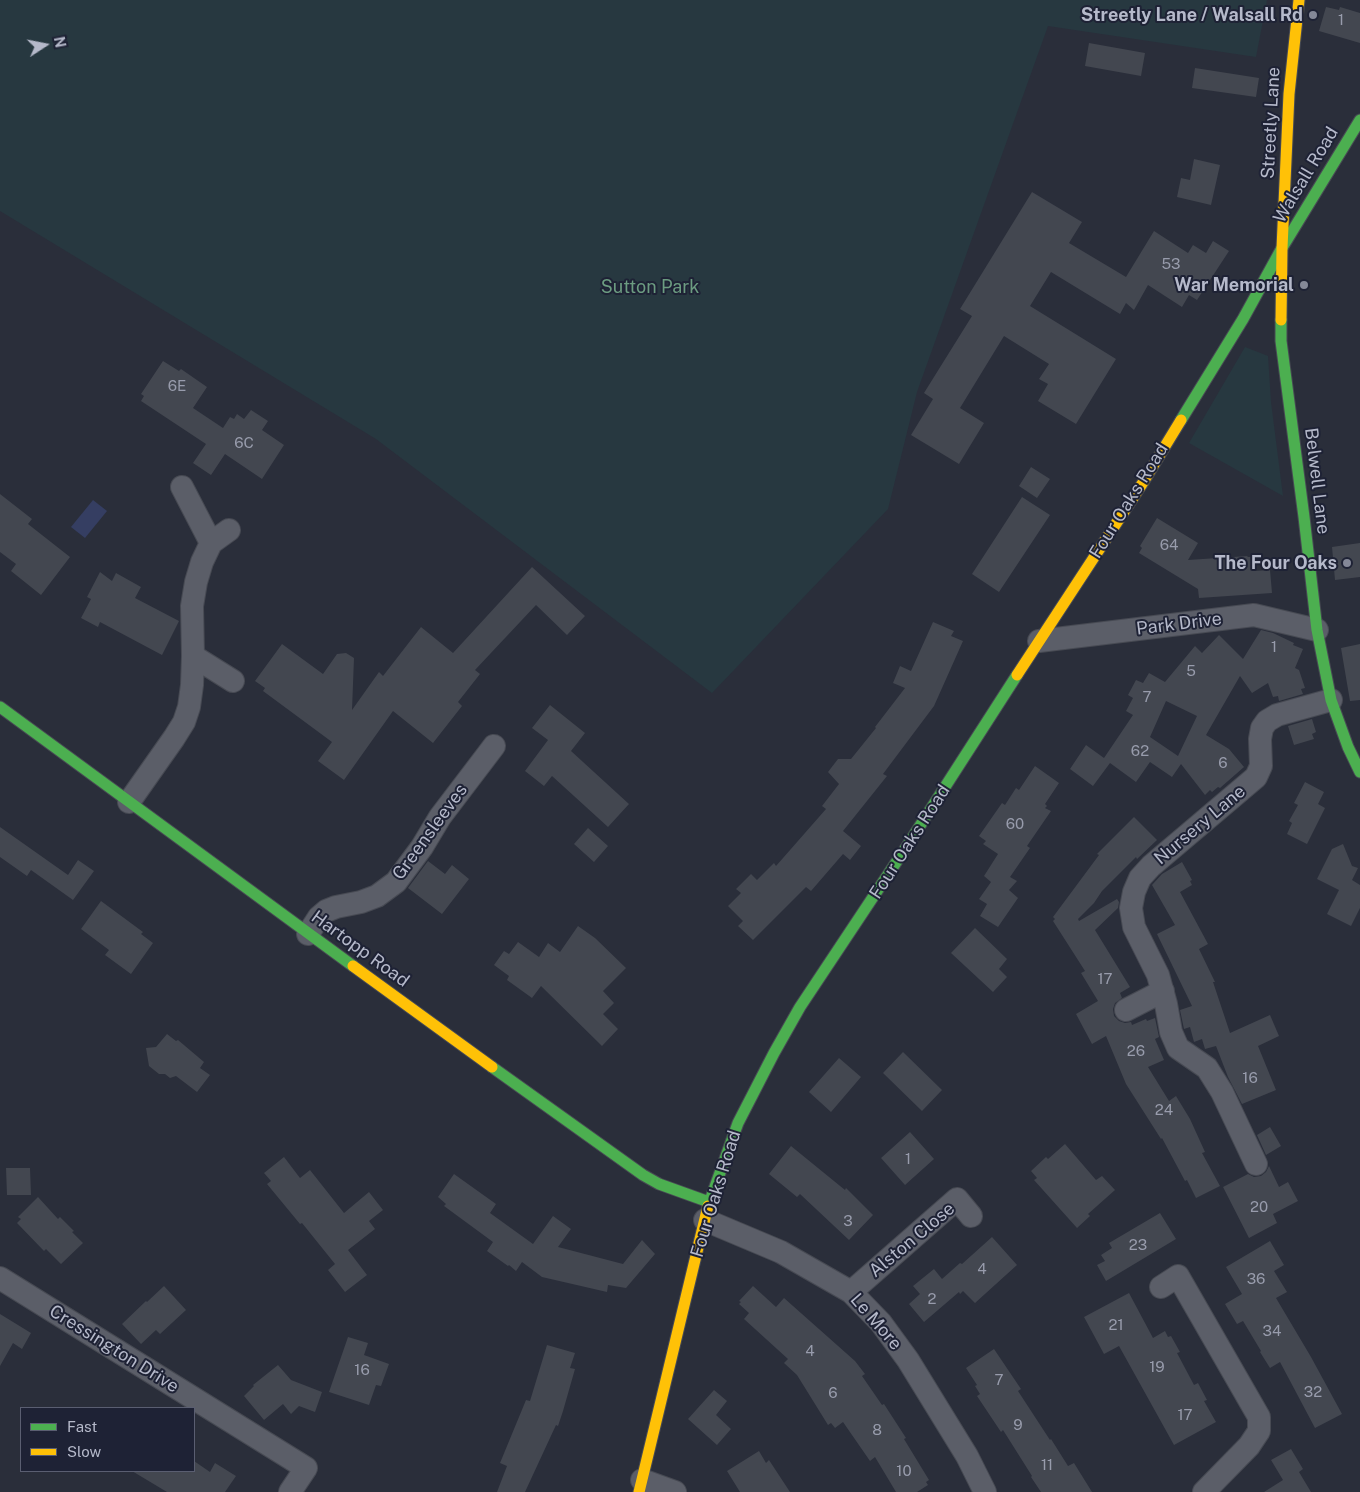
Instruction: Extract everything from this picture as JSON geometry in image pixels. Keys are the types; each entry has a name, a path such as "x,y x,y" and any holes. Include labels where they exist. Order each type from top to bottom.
{"main road":[{"name":"Streetly Lane","path":"1282,248 1291,170 1289,94 1299,0"},
{"name":"Walsall Road","path":"1282,248 1360,120"},
{"path":"1311,178 1325,177"},
{"name":"Four Oaks Road","path":"640,1486 707,1211 738,1123 800,1007 908,846 1142,484 1242,319 1282,248"},
{"name":"Belwell Lane","path":"1282,248 1282,341 1317,630 1331,700 1348,748 1360,772"},
{"path":"1242,319 1257,322"},
{"path":"1272,327 1282,341"},
{"name":"Hartopp Road","path":"0,707 308,934 642,1175 707,1211"}],"street":[{"path":"182,487 211,543"},
{"path":"129,802 184,722 189,707 192,685 192,606 196,582 202,562 211,543 229,530"},
{"name":"Park Drive","path":"1039,641 1254,615 1317,630"},
{"path":"193,656 233,681"},
{"name":"Nursery Lane","path":"1248,1161 1222,1092 1207,1068 1178,1048 1171,1032 1158,975 1134,927 1131,908 1134,892 1140,878 1150,866 1256,777 1261,766 1260,738 1262,728 1268,721 1284,712 1331,700"},
{"name":"Greensleeves","path":"308,934 319,917 326,912 336,907 361,902 377,896 396,882 422,847 440,817 494,746"},
{"path":"1126,1010 1163,991"},
{"name":"Alston Close","path":"851,1292 957,1199 971,1216"},
{"name":"Le More","path":"707,1211 851,1292 881,1323 908,1360 967,1456 986,1492"},
{"path":"1161,1287 1178,1276 1259,1418 1259,1431 1249,1446 1204,1492"},
{"name":"Cressington Drive","path":"0,1278 306,1468 290,1492"},
{"name":"Four Oaks Road","path":"640,1486 675,1492"}],"green space":[{"name":"Sutton Park","path":"0,0 1267,0 1256,57 1048,26 917,392 888,509 712,693 376,439 0,211"},
{"path":"1245,347 1268,356 1271,402 1283,496 1189,443"}],"water":[{"path":"93,500 107,511 85,538 71,527"}],"building":[{"path":"1326,7 1339,10 1340,7 1360,13 1360,43 1319,31"},
{"path":"1089,43 1145,53 1141,76 1085,66"},
{"path":"1195,68 1259,78 1256,97 1192,88"},
{"path":"1194,159 1220,165 1211,205 1177,197 1181,178 1190,180"},
{"path":"1032,192 1082,222 1069,243 1126,277 1154,231 1188,253 1193,245 1206,253 1213,241 1229,251 1197,300 1189,295 1182,307 1148,285 1134,310 1126,303 1120,314 1051,272 1030,306 1116,359 1076,424 1038,401 1048,384 1039,379 1049,364 1004,336 960,408 984,423 959,464 911,435 933,399 924,393 972,316 960,309"},
{"path":"163,361 179,371 181,369 207,387 193,408 223,428 230,417 234,419 237,414 244,419 251,410 268,421 262,430 284,445 262,479 225,454 211,475 193,463 206,444 141,401 144,396 141,394"},
{"path":"1031,467 1050,479 1037,498 1019,486"},
{"path":"0,494 32,519 28,524 70,557 41,595 11,571 16,564 0,552"},
{"path":"1022,497 1050,515 999,592 972,574"},
{"path":"1157,518 1198,543 1188,560 1252,557 1254,571 1270,570 1272,593 1199,598 1198,589 1139,553 1142,548 1140,546"},
{"name":"The Four Oaks","path":"1360,543 1360,577 1335,580 1332,547"},
{"path":"532,567 585,616 567,635 536,605 475,670 480,674 458,702 462,706 433,743 393,711 344,780 318,761 332,742 263,691 265,688 255,681 282,644 323,674 337,654 346,653 354,658 352,710 379,672 383,676 421,627 453,653"},
{"path":"100,572 112,581 116,573 141,587 135,598 179,621 162,655 100,622 98,627 81,618 91,599 87,597"},
{"path":"933,622 954,631 951,636 963,641 934,706 883,774 887,776 843,831 861,846 850,860 843,854 811,891 806,887 753,940 738,926 743,921 728,906 741,893 736,889 751,874 757,880 774,863 776,866 826,809 822,806 839,784 828,772 838,759 851,759 905,688 893,683 900,666 911,671"},
{"path":"1261,630 1273,633 1303,649 1295,668 1299,670 1305,688 1301,689 1303,694 1279,701 1278,696 1273,697 1268,683 1252,693 1240,676 1206,735 1229,749 1244,767 1220,788 1218,787 1212,792 1210,790 1205,795 1181,764 1172,777 1150,762 1136,782 1110,763 1093,786 1070,769 1086,745 1104,758 1133,715 1126,711 1133,698 1128,695 1136,680 1143,683 1149,673 1165,682 1195,646 1202,653 1219,635 1243,659","holes":["1166,701 1197,716 1178,756 1150,737"]},
{"path":"1360,644 1360,700 1350,701 1341,648"},
{"path":"550,705 585,733 571,751 629,804 608,827 552,776 544,786 525,771 548,740 532,728"},
{"path":"1312,719 1316,732 1312,734 1314,739 1294,745 1288,726"},
{"path":"1035,766 1059,783 1045,804 1047,806 1045,808 1051,811 1027,846 1030,848 1010,877 1017,881 1009,890 1018,898 998,927 980,916 987,904 979,899 991,882 984,876 998,854 983,844 986,841 979,836 1002,803 1005,805 1016,788 1019,790"},
{"path":"1305,782 1324,792 1318,804 1325,808 1307,844 1287,834 1292,823 1289,821 1298,805 1294,803"},
{"path":"1134,817 1157,840 1137,859 1136,857 1102,891 1094,903 1078,919 1079,921 1117,899 1119,902 1118,908 1095,930 1130,987 1120,993 1122,998 1115,1003 1113,1009 1114,1016 1119,1021 1131,1022 1132,1025 1146,1019 1147,1021 1155,1018 1159,1037 1155,1039 1164,1060 1148,1067 1169,1101 1176,1096 1190,1119 1205,1152 1202,1153 1220,1186 1196,1198 1162,1138 1126,1084 1106,1036 1092,1044 1076,1014 1098,1001 1081,973 1085,971 1053,921 1055,919 1053,917 1099,855 1097,854"},
{"path":"0,827 68,875 78,860 94,871 73,900 31,870 27,876 0,857"},
{"path":"588,828 608,846 594,862 574,844"},
{"path":"1343,844 1352,866 1358,868 1352,880 1360,885 1360,908 1351,926 1327,914 1339,890 1317,879 1332,849"},
{"path":"428,861 445,874 452,865 469,879 442,914 408,888"},
{"path":"1182,862 1192,880 1190,881 1192,885 1180,892 1208,944 1199,949 1215,982 1213,982 1230,1033 1270,1015 1279,1036 1258,1046 1276,1090 1242,1104 1228,1077 1216,1046 1205,1049 1202,1039 1194,1042 1190,1027 1184,1029 1180,1010 1192,1006 1157,934 1175,925 1152,885 1162,874"},
{"path":"101,901 143,932 141,934 153,943 131,974 105,955 109,950 81,929"},
{"path":"578,926 595,938 626,968 603,991 614,1003 603,1014 618,1029 602,1046 541,986 532,998 507,980 509,976 494,965 504,951 509,954 518,942 539,957 548,943 560,952"},
{"path":"975,928 1007,959 999,969 1007,977 993,992 951,953"},
{"path":"167,1034 176,1041 178,1040 204,1062 200,1068 210,1075 197,1092 176,1076 170,1078 165,1074 159,1074 149,1066 146,1048 156,1047"},
{"path":"903,1052 942,1090 922,1111 883,1073"},
{"path":"839,1058 861,1077 831,1112 809,1092"},
{"path":"1270,1127 1281,1146 1266,1155 1257,1135"},
{"path":"910,1132 934,1159 905,1185 881,1158"},
{"path":"1065,1144 1096,1180 1102,1176 1115,1190 1088,1214 1090,1216 1077,1228 1034,1180 1037,1178 1031,1171 1046,1157 1048,1159"},
{"path":"791,1146 845,1190 846,1188 873,1215 849,1240 800,1194 797,1197 769,1174"},
{"path":"284,1157 300,1178 310,1170 344,1213 369,1192 383,1210 369,1221 375,1229 348,1250 367,1275 345,1292 328,1270 335,1264 267,1184 271,1181 264,1173"},
{"path":"1269,1166 1279,1187 1288,1182 1298,1201 1273,1214 1277,1223 1249,1238 1223,1187 1248,1174 1254,1177 1261,1176"},
{"path":"6,1168 30,1168 31,1195 7,1195"},
{"path":"454,1174 496,1204 490,1213 533,1244 553,1216 571,1229 558,1247 623,1264 642,1240 655,1254 626,1288 608,1285 607,1292 542,1277 522,1262 516,1271 487,1251 493,1242 444,1206 446,1204 438,1197"},
{"path":"38,1197 58,1219 60,1217 74,1231 72,1232 83,1243 61,1264 46,1249 44,1251 17,1223 21,1219 18,1217"},
{"path":"1160,1213 1176,1239 1106,1281 1097,1265 1105,1261 1101,1255 1112,1248 1109,1243"},
{"path":"992,1237 1017,1265 975,1303 963,1291 960,1294 959,1292 924,1322 909,1304 920,1294 913,1286 934,1269 942,1279"},
{"path":"1270,1241 1284,1265 1274,1271 1287,1292 1276,1298 1342,1414 1315,1428 1280,1362 1270,1368 1243,1321 1237,1324 1225,1304 1242,1294 1226,1267"},
{"path":"164,1286 186,1310 160,1334 156,1330 141,1344 122,1324"},
{"path":"753,1286 776,1307 784,1298 855,1361 865,1374 862,1376 882,1405 884,1404 906,1438 904,1439 929,1480 926,1482 928,1485 917,1492 896,1492 875,1457 870,1461 843,1422 835,1428 831,1423 828,1425 797,1375 784,1363 788,1359 744,1319 749,1313 739,1304 741,1302 739,1301"},
{"path":"1129,1293 1153,1338 1165,1331 1168,1337 1171,1336 1180,1352 1177,1353 1194,1385 1198,1383 1207,1400 1204,1401 1216,1422 1174,1445 1119,1346 1104,1354 1084,1317"},
{"path":"0,1314 31,1333 22,1349 13,1343 0,1366"},
{"path":"348,1337 368,1343 364,1355 389,1364 381,1386 376,1385 369,1405 329,1392"},
{"path":"547,1345 575,1353 570,1368 575,1369 558,1426 556,1425 525,1492 497,1492 507,1466 500,1463 526,1400 530,1401"},
{"path":"994,1349 1021,1389 1018,1391 1050,1440 1068,1466 1074,1463 1092,1492 1041,1492 1003,1430 1001,1432 977,1396 980,1394 975,1386 977,1385 966,1368"},
{"path":"278,1365 291,1380 322,1392 315,1412 299,1406 291,1414 283,1404 264,1420 244,1396 253,1385"},
{"path":"714,1390 727,1401 716,1415 731,1429 717,1445 688,1419"},
{"path":"1291,1449 1303,1469 1299,1472 1311,1492 1264,1492 1283,1480 1271,1460"},
{"path":"759,1451 766,1463 769,1460 790,1492 740,1492 727,1471"},
{"path":"195,1462 210,1472 215,1463 236,1476 225,1492 167,1492 134,1472 195,1472"}],"traffic: fast":[{"path":"1181,420 1360,120"},
{"path":"1281,320 1281,341 1317,630 1331,700 1348,747 1360,772"},
{"path":"708,1206 738,1123 800,1007 1017,675"},
{"path":"0,707 353,966"},
{"path":"492,1067 643,1175 659,1184 709,1202"}],"traffic: slow":[{"path":"1281,320 1282,248 1289,94 1299,0"},
{"path":"1017,675 1142,484 1181,420"},
{"path":"353,966 492,1067"},
{"path":"639,1492 708,1206"}],"place":[{"name":"Streetly Lane / Walsall Rd","path":"1313,15"},
{"name":"War Memorial","path":"1304,285"},
{"name":"The Four Oaks","path":"1347,563"}]}
